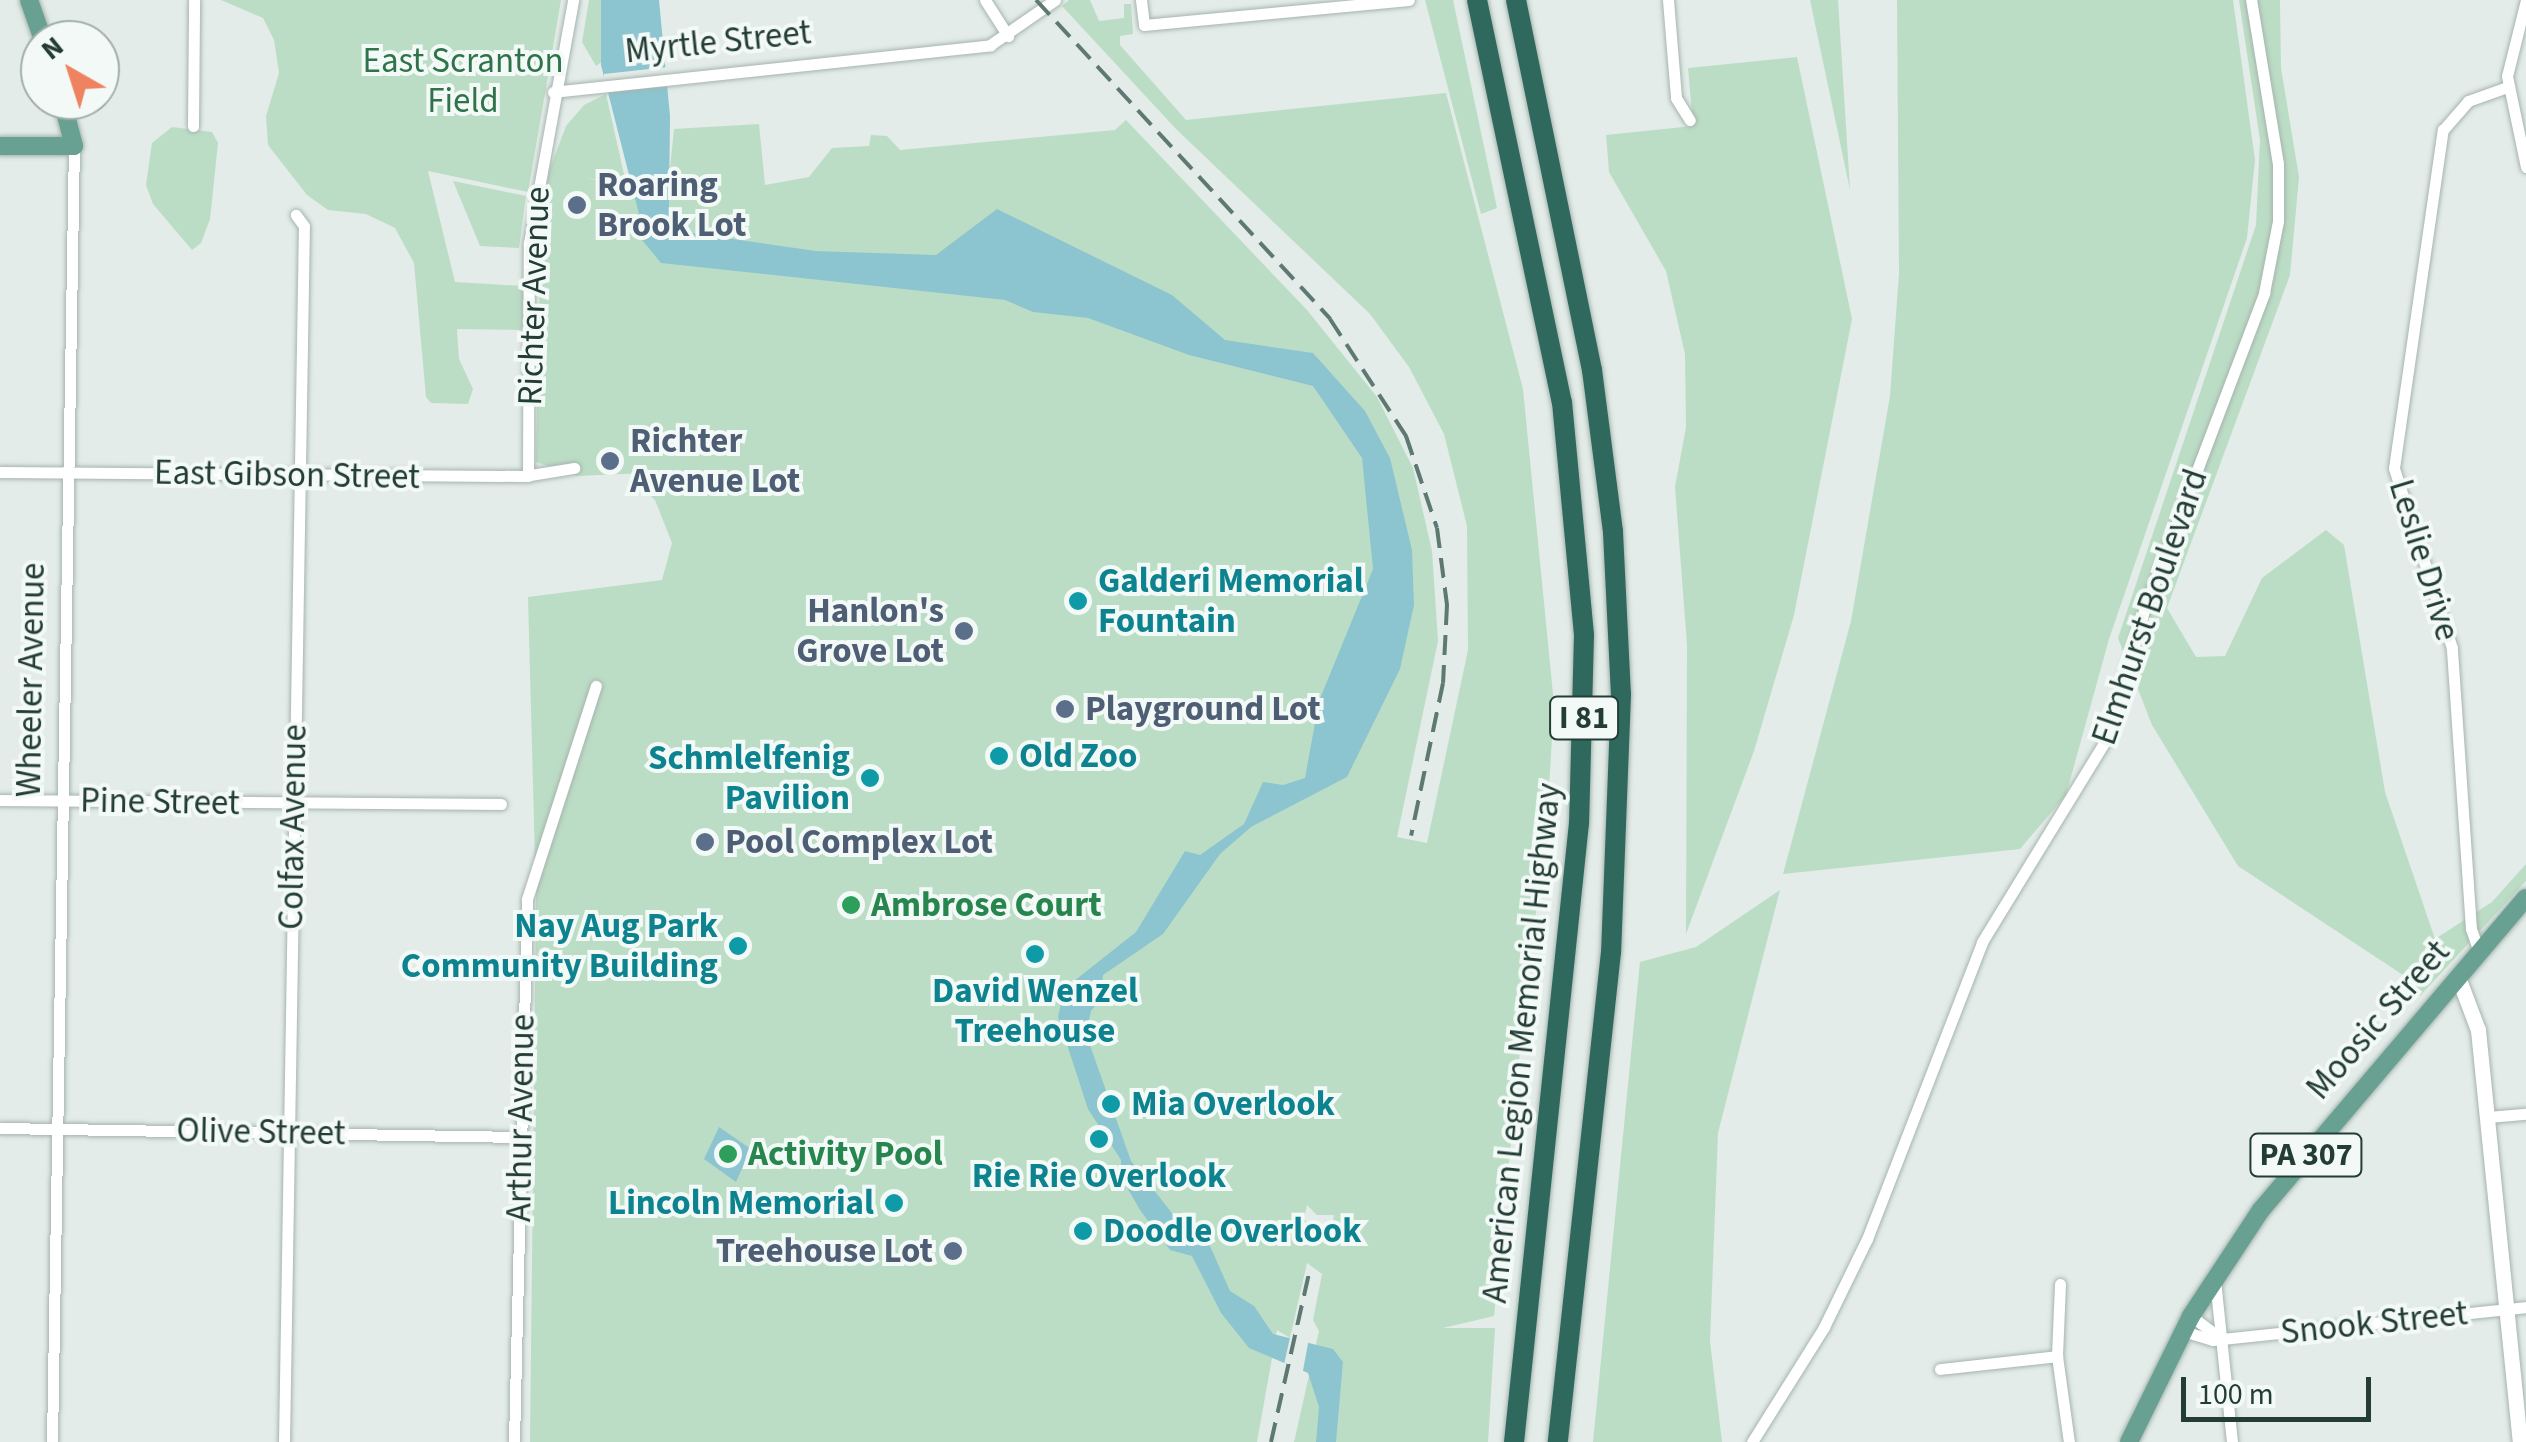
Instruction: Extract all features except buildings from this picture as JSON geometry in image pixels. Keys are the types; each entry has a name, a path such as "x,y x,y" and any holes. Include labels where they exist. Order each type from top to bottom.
{"highway":[{"name":"American Legion Memorial Highway","path":"1477,0 1562,402 1584,635 1579,824 1514,1442"},
{"name":"American Legion Memorial Highway","path":"1516,0 1592,370 1612,532 1621,694 1614,917 1558,1442"}],"main road":[{"name":"Wheeler Avenue","path":"67,120 74,146"},
{"path":"0,146 74,146"},
{"name":"Moosic Street","path":"2130,1442 2187,1323 2215,1276 2292,1171 2526,898"}],"street":[{"path":"193,126 194,0"},
{"name":"Richter Avenue","path":"528,476 529,244 553,92 573,0"},
{"path":"986,0 1008,36"},
{"name":"Myrtle Street","path":"553,92 990,45 1056,0"},
{"path":"1142,0 1144,25 1409,0"},
{"path":"1668,0 1676,98 1690,120"},
{"name":"Elmhurst Boulevard","path":"1752,1442 1824,1327 1866,1239 1982,942 2108,736 2145,607 2264,293 2278,220 2278,164 2251,0"},
{"path":"2526,0 2507,88 2526,167"},
{"name":"Leslie Drive","path":"2479,952 2471,929 2452,648 2394,468 2443,130 2468,101 2507,88"},
{"name":"Wheeler Avenue","path":"52,1442 74,146"},
{"name":"Colfax Avenue","path":"284,1442 286,1133 304,226 296,215"},
{"name":"East Gibson Street","path":"0,472 528,476 574,468"},
{"name":"Arthur Avenue","path":"514,1442 526,900 596,686"},
{"name":"Pine Street","path":"0,800 501,804"},
{"path":"2458,977 2478,1030 2520,1442"},
{"path":"2488,1117 2526,1114"},
{"name":"Olive Street","path":"0,1128 521,1137"},
{"path":"2215,1276 2232,1442"},
{"path":"2060,1284 2057,1356 2068,1442"},
{"name":"Snook Street","path":"2187,1323 2221,1339 2526,1308"},
{"path":"1940,1369 2057,1356"}],"green space":[{"name":"East Scranton Field","path":"221,0 561,0 528,192 428,171 455,282 524,286 523,330 457,329 459,359 473,389 468,404 431,403 426,397 414,263 395,228 366,214 328,210 307,195 268,145 266,116 279,73 274,40 263,18"},
{"path":"589,0 601,0 603,61 596,66 582,42"},
{"path":"1069,0 1090,0 1099,21 1124,18 1124,4 1131,4 1133,34 1120,36 1120,45 1186,120 1446,93 1523,389 1554,704 1544,872 1531,938 1494,1316 1443,1328 1495,1328 1488,1442 1294,1442 1319,1331 1313,1320 1322,1274 1307,1263 1290,1338 1277,1330 1257,1442 530,1442 536,898 528,597 662,580 672,543 655,500 641,486 646,473 577,476 536,462 541,219 549,171 566,126 584,105 606,94 626,183 586,178 628,186 669,179 674,129 759,124 765,185 809,177 832,148 869,146 871,135 887,136 900,150 1115,130 1126,120 1307,310 1377,397 1413,468 1432,551 1438,641 1397,837 1427,843 1468,650 1467,526 1444,434 1409,367 1370,314 1176,129 1062,6","holes":["1307,1205 1317,1215 1334,1215 1332,1227 1312,1228 1304,1219"]},
{"path":"1425,0 1453,0 1497,208 1481,214"},
{"path":"1810,0 1838,0 1850,190"},
{"path":"1897,0 2233,0 2255,160 2247,238 2109,639 2066,795 2020,849 1783,874 1851,621 1890,396 1899,274"},
{"path":"2239,0 2280,0 2281,68 2299,177 2290,275 2167,608 2196,657 2225,656 2262,578 2326,530 2344,545 2385,792 2435,939 2492,902 2526,864 2526,881 2420,996 2406,977 2238,866 2152,725 2118,638 2256,225 2260,140"},
{"path":"1797,57 1852,319 1794,615 1754,751 1686,934 1687,645 1675,487 1686,427 1685,354 1666,271 1609,172 1606,135 1693,126 1688,68"},
{"path":"172,127 212,132 218,143 210,219 201,243 192,250 153,204 146,185 152,143"},
{"path":"453,181 526,196 519,248 480,246"},
{"path":"1780,890 1718,1133 1710,1341 1722,1442 1593,1442 1640,962 1696,947"}],"water":[{"path":"601,0 659,0 670,116 669,207 674,222 692,233 816,251 936,255 997,209 1172,295 1225,340 1313,353 1365,411 1390,458 1412,550 1414,605 1400,669 1347,777 1251,827 1220,854 1163,934 1103,975 1102,982 1112,985 1091,1011 1086,1034 1131,1161 1175,1217 1206,1237 1230,1291 1254,1306 1273,1334 1333,1349 1343,1362 1336,1442 1316,1442 1319,1407 1308,1373 1249,1348 1221,1313 1192,1256 1170,1250 1140,1210 1121,1177 1121,1160 1088,1109 1058,1017 1064,989 1136,932 1185,851 1200,855 1244,824 1263,782 1283,785 1305,778 1319,701 1373,569 1362,458 1313,386 1189,355 1088,318 1033,312 1005,300 661,263 637,234 640,218 601,65"},
{"name":"Activity Pool","path":"719,1127 751,1149 736,1182 704,1159"}],"pier":[{"path":"668,67 669,86 604,93 604,74"},
{"path":"1291,1333 1309,1338 1302,1376 1283,1369"}],"railway":[{"path":"1036,0 1330,319 1406,436 1437,528 1447,605 1443,683 1411,836"},
{"path":"1271,1442 1310,1269"}],"place":[{"name":"Roaring Brook Lot","path":"577,205"},
{"name":"Richter Avenue Lot","path":"610,461"},
{"name":"Galderi Memorial Fountain","path":"1078,601"},
{"name":"Hanlon's Grove Lot","path":"964,631"},
{"name":"Playground Lot","path":"1065,709"},
{"name":"Old Zoo","path":"999,756"},
{"name":"Schmlelfenig Pavilion","path":"870,778"},
{"name":"Pool Complex Lot","path":"705,842"},
{"name":"Ambrose Court","path":"851,905"},
{"name":"Nay Aug Park Community Building","path":"738,946"},
{"name":"David Wenzel Treehouse","path":"1035,954"},
{"name":"Mia Overlook","path":"1111,1104"},
{"name":"Rie Rie Overlook","path":"1099,1139"},
{"name":"Activity Pool","path":"728,1154"},
{"name":"Lincoln Memorial","path":"894,1203"},
{"name":"Doodle Overlook","path":"1083,1231"},
{"name":"Treehouse Lot","path":"953,1251"}]}
